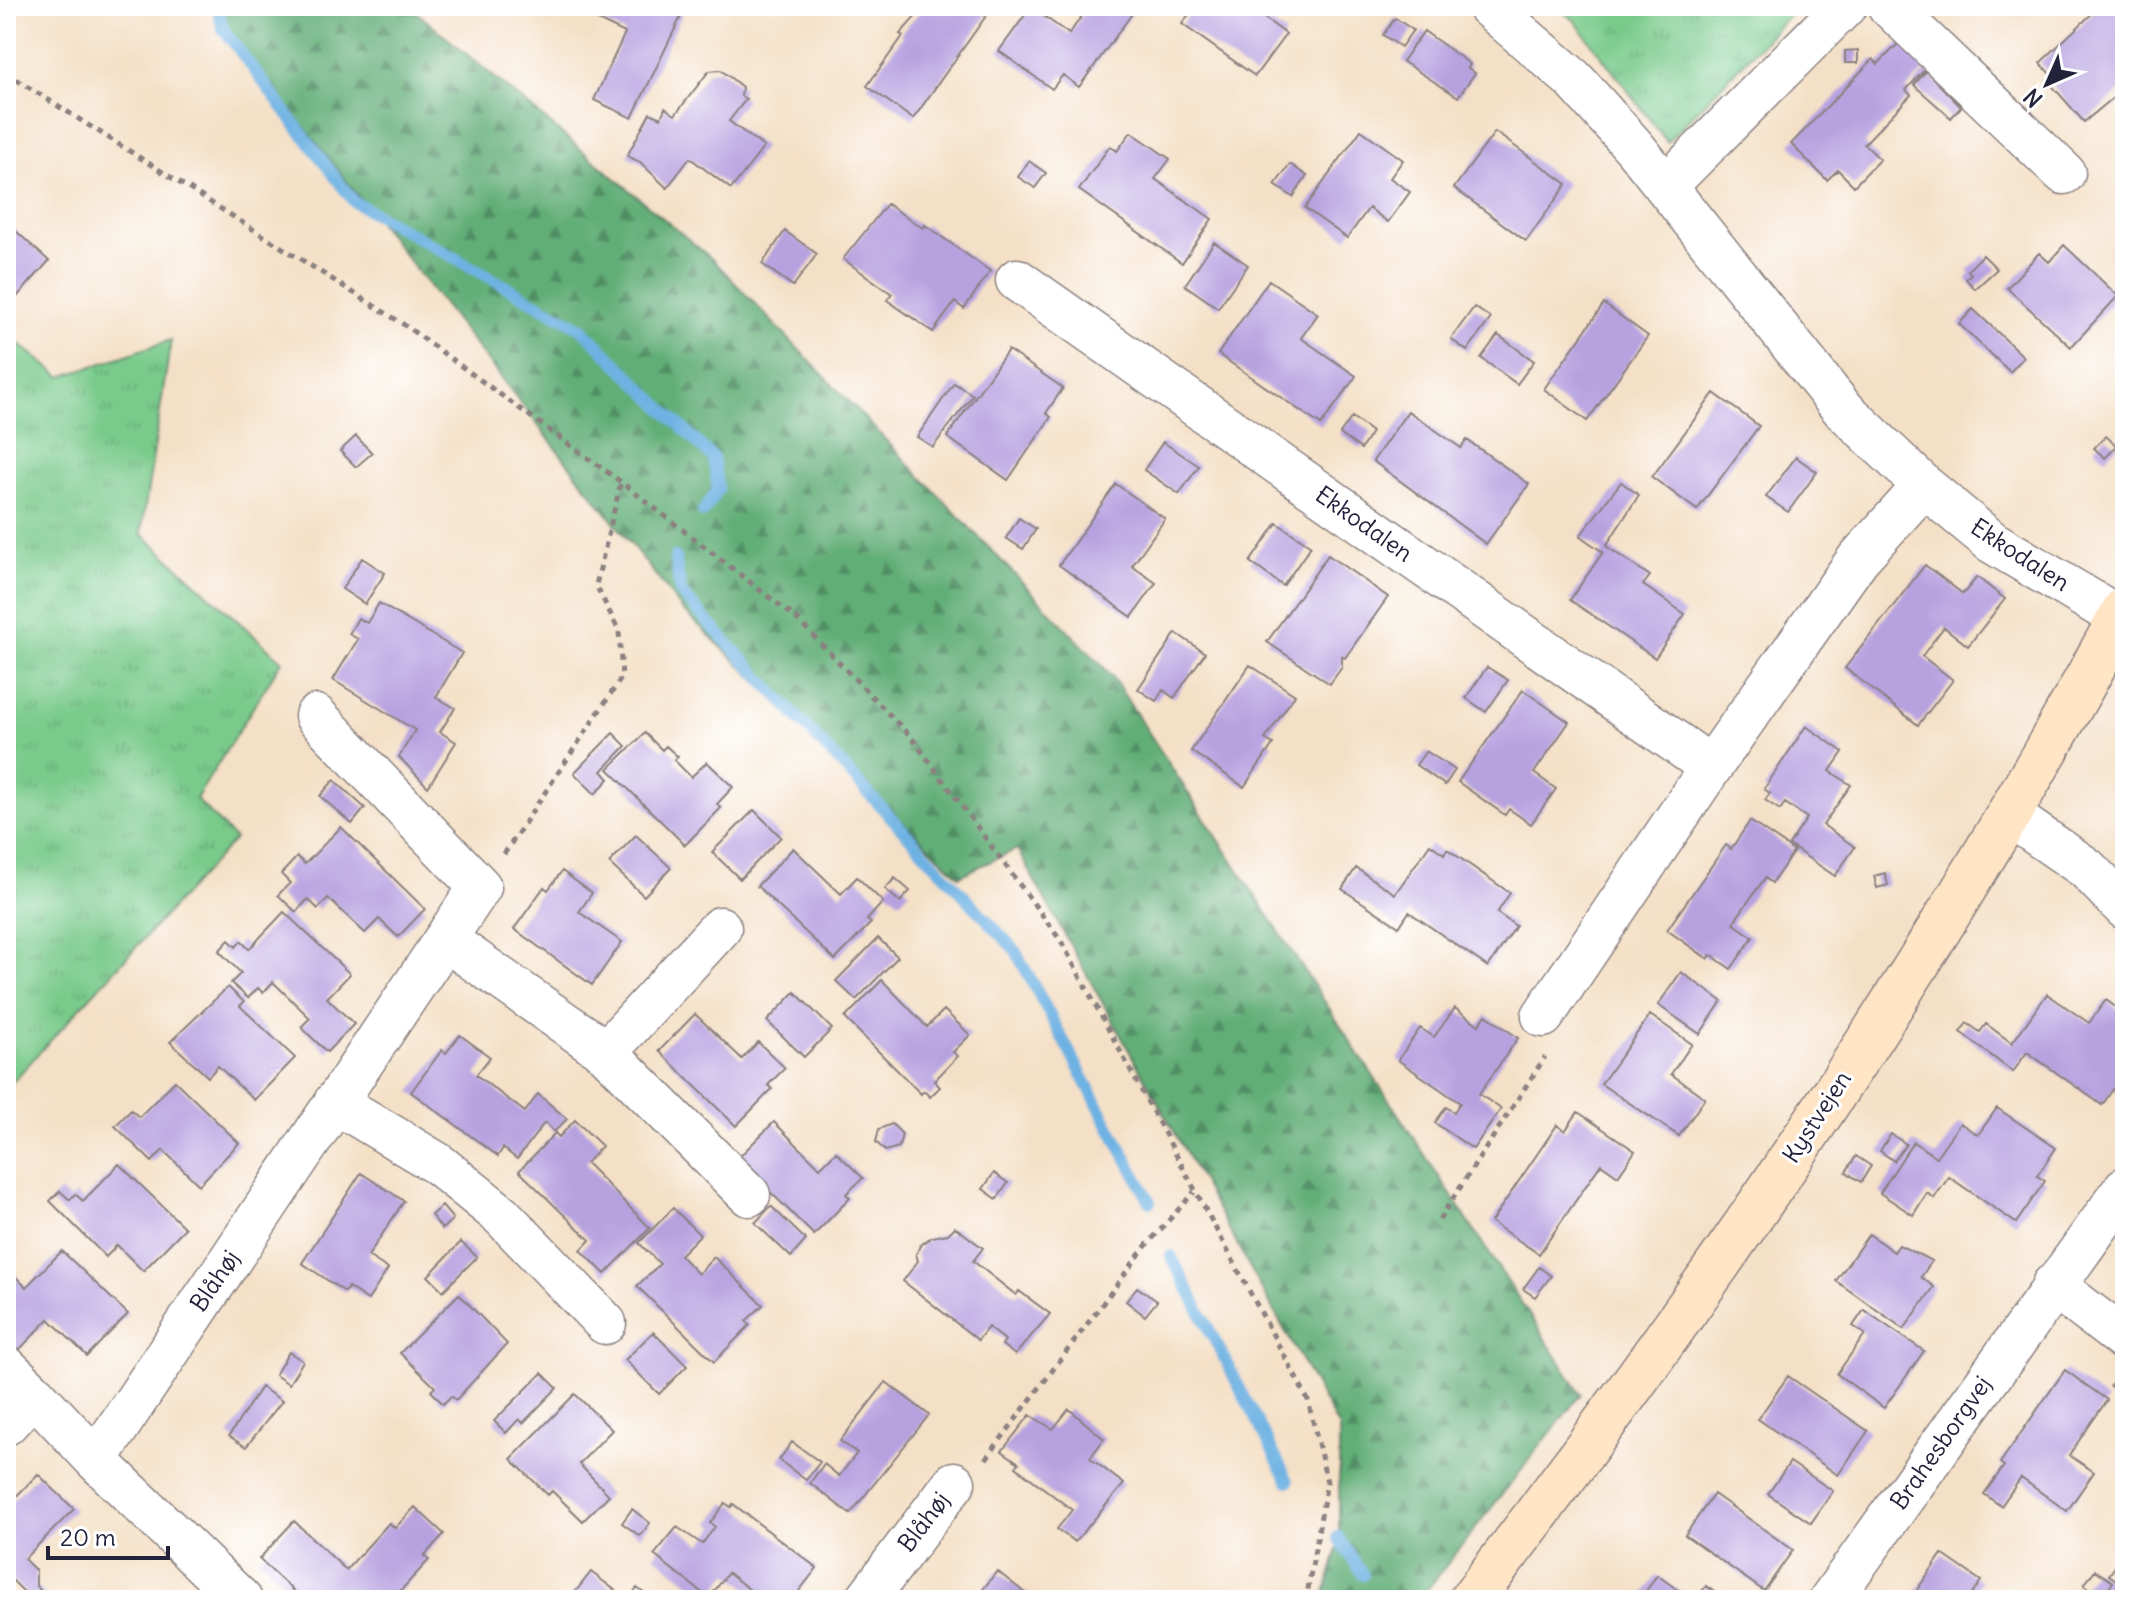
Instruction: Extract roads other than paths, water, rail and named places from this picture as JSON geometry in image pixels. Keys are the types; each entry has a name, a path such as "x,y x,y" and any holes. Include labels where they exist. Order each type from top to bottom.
{"street":[{"name":"Ekkodalen","path":"1488,6 1574,80 1667,185 1841,407 1924,486 1992,542 2122,613"},
{"path":"1667,185 1845,6"},
{"path":"1889,6 2064,173"},
{"name":"Ekkodalen","path":"1017,280 1711,767"},
{"path":"1543,1016 1711,767 1858,559 1924,486"},
{"name":"Kystvejen","path":"1471,1600 1595,1439 1789,1162 2009,815 2122,613"},
{"name":"Blåhøj","path":"96,1460 480,887 316,716"},
{"path":"2009,815 2086,868 2125,908"},
{"path":"606,1052 720,928"},
{"path":"446,940 606,1052 749,1195"},
{"path":"335,1102 438,1164 490,1206 605,1323"},
{"name":"Brahesborgvej","path":"1830,1600 2125,1188"},
{"path":"2053,1285 2125,1340"},
{"path":"15,1395 96,1460 241,1600"},
{"name":"Blåhøj","path":"866,1600 954,1483"}],"waterway":[{"path":"217,6 223,29 354,202 581,328 713,458 718,489 703,512"},
{"path":"675,557 681,593 1015,950 1150,1202"},
{"path":"1171,1256 1288,1481"},
{"path":"1338,1537 1363,1575"}]}
